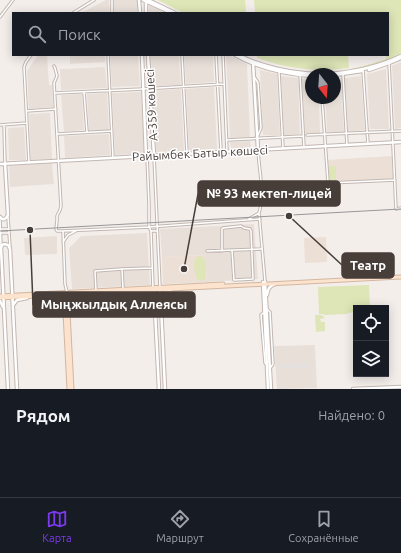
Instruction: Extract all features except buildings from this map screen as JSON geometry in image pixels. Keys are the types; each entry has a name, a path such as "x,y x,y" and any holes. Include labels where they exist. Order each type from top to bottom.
{"main road":[{"path":"160,288 177,289 264,282 285,283 401,276"},
{"path":"12,296 30,297 66,292 80,294 264,282 401,276"},
{"path":"1,298 66,292 154,289"},
{"path":"161,306 163,293 177,289"},
{"path":"135,291 149,292 154,298"},
{"path":"66,292 70,388"},
{"path":"66,307 71,298 80,294"},
{"path":"53,295 62,299 66,307"}],"street":[{"path":"0,17 13,0"},
{"path":"75,12 94,0"},
{"path":"112,0 112,12"},
{"path":"139,0 140,12"},
{"path":"146,0 146,12"},
{"path":"146,0 170,12"},
{"path":"146,0 173,12"},
{"path":"29,162 24,67 30,56"},
{"path":"108,56 113,158"},
{"path":"142,56 149,227 151,231 158,389"},
{"name":"А-359 көшесі","path":"148,56 154,156"},
{"path":"182,56 187,154"},
{"path":"216,56 221,151"},
{"path":"223,56 227,151"},
{"path":"237,56 253,63 305,75"},
{"path":"241,56 253,63"},
{"path":"347,145 343,74 389,63 401,57"},
{"path":"363,70 401,57"},
{"path":"253,63 258,163 261,176 261,207 259,213 270,369 269,389"},
{"path":"389,63 396,209 401,208"},
{"path":"54,66 57,76 54,83 61,206 60,212 56,216 57,224 55,228 57,231 149,227 260,219"},
{"path":"279,70 283,148"},
{"path":"363,70 368,144"},
{"path":"300,74 305,74"},
{"path":"300,74 304,147"},
{"path":"55,93 224,84"},
{"path":"84,91 87,132"},
{"path":"322,104 328,182 395,180"},
{"path":"26,111 56,109"},
{"path":"0,125 27,124"},
{"path":"4,125 17,389"},
{"path":"57,134 112,131"},
{"path":"307,135 401,131"},
{"path":"227,140 257,137 303,136"},
{"name":"Райымбек Батыр көшесі","path":"0,164 401,142"},
{"path":"154,156 165,389"},
{"path":"248,220 259,213"},
{"path":"0,217 4,219 8,215"},
{"path":"0,220 1,298 4,311 9,389"},
{"path":"222,251 223,228 241,226 250,229 253,278 234,280 232,250"},
{"path":"0,229 8,229"},
{"path":"63,242 68,235 77,230"},
{"path":"63,231 66,292"},
{"path":"151,231 157,231"},
{"path":"0,233 9,233"},
{"path":"1,248 2,245 6,244 10,249"},
{"path":"207,251 262,249"},
{"path":"96,291 94,270 152,268"},
{"path":"122,269 124,289"},
{"path":"264,282 269,389"},
{"path":"266,309 268,288 274,284 285,283"},
{"path":"12,310 14,303 17,300 30,297"},
{"path":"156,340 163,340"},
{"path":"157,350 163,350"},
{"path":"270,379 274,389"},
{"path":"353,389 401,386"}],"shaded area":[{"path":"106,0 109,0 110,12 83,12"},
{"path":"113,0 137,0 137,12 114,12"},
{"path":"149,5 163,12 149,12"},
{"path":"37,56 47,56 49,85 52,85 53,107 29,109 27,71"},
{"path":"70,56 105,56 105,62 70,64"},
{"path":"110,56 138,56 140,86 112,87"},
{"path":"151,56 179,56 181,85 152,86"},
{"path":"184,56 213,56 214,82 186,84"},
{"path":"226,56 230,56 247,64 250,137 230,138"},
{"path":"401,62 401,128 395,129 392,66"},
{"path":"105,67 107,88 61,90 60,69"},
{"path":"386,69 389,129 370,129 367,74"},
{"path":"260,70 277,74 280,135 263,135"},
{"path":"281,76 298,78 300,134 284,135"},
{"path":"361,76 365,130 348,132 345,78"},
{"path":"341,78 344,132 327,132 325,104 341,104"},
{"path":"302,79 305,79 305,104 319,104 320,133 305,133"},
{"path":"214,87 217,149 189,151 186,89"},
{"path":"181,89 184,151 156,152 153,91"},
{"path":"141,92 144,153 115,155 112,93"},
{"path":"107,93 109,130 89,131 87,94"},
{"path":"82,94 84,130 64,132 61,95"},
{"path":"50,113 52,159 31,160 29,114"},
{"path":"24,127 26,160 9,160 8,128"},
{"path":"109,134 110,155 65,158 64,136"},
{"path":"250,141 251,148 231,149 230,142"},
{"path":"392,156 393,179 329,182 327,160"},
{"path":"52,163 54,184 10,187 9,166"},
{"path":"254,224 258,279 207,282 205,255 162,257 160,229"},
{"path":"147,233 150,285 72,289 69,248 81,236"},
{"path":"57,236 57,254 25,255 24,238"},
{"path":"326,237 327,262 305,263 304,238"},
{"path":"206,255 207,282 163,284 162,257"},
{"path":"315,345 317,388 277,389 274,346"},
{"path":"310,363 310,367 278,369 278,365"}],"green space":[{"path":"158,0 245,0 246,12 181,12"},
{"path":"254,0 401,0 401,53 378,64 351,69 386,59 386,56 389,56 389,12 255,12"},
{"path":"257,56 348,56 349,68 302,69 257,58"},
{"path":"329,166 336,166 336,180 329,181"},
{"path":"200,256 203,257 205,261 206,268 205,279 201,281 197,279 194,265 196,258"},
{"path":"369,285 370,305 353,305 353,312 347,314 319,314 318,287"},
{"path":"315,315 322,315 325,318 320,319 321,322 325,322 325,331 316,332"}],"tram line":[{"path":"0,231 401,209"}],"place":[{"name":"Театр","path":"289,216"},
{"name":"Мыңжылдық Аллеясы","path":"30,230"},
{"name":"№ 93 мектеп-лицей","path":"184,269"}]}
